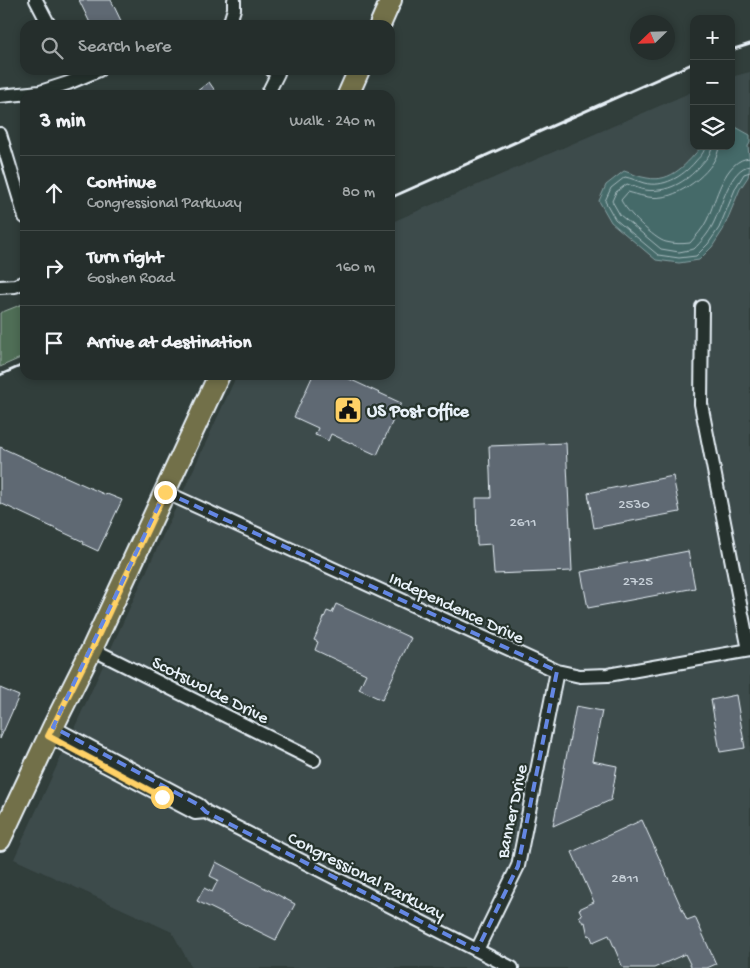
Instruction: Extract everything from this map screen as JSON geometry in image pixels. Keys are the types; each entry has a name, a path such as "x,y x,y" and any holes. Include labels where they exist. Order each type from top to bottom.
{"main road":[{"path":"382,20 392,0"},
{"path":"350,90 357,75"},
{"path":"0,840 92,649 217,380"}],"street":[{"path":"36,0 47,20"},
{"path":"231,20 234,0"},
{"path":"44,90 77,75"},
{"path":"270,90 277,75"},
{"path":"0,96 20,94"},
{"path":"0,134 20,200"},
{"path":"0,287 20,284"},
{"path":"702,307 701,404 750,650"},
{"name":"Independence Drive","path":"165,492 557,671 580,676 608,675 750,650"},
{"name":"Scotswolde Drive","path":"92,649 314,760"},
{"name":"Banner Drive","path":"477,950 518,866 557,671"},
{"name":"Congressional Parkway","path":"51,732 199,805 206,812 512,968"}],"highlighted area":[{"path":"165,492 557,671 518,866 477,950 206,812 199,805 53,727"}],"shaded area":[{"path":"750,72 750,968 192,968 172,932 14,859 235,380 395,380 395,221 690,93 690,150 735,150 735,76"}],"green space":[{"path":"20,305 20,358 0,367 0,313"}],"water":[{"path":"735,127 750,135 748,146 750,167 748,177 740,189 723,230 712,247 699,260 679,263 656,260 611,222 599,201 606,185 624,171 656,179 671,175 685,165 698,150 735,150"}],"building":[{"path":"79,0 111,0 121,20 89,20"},
{"path":"209,82 215,90 199,90"},
{"name":"US Post Office","path":"311,380 351,380 401,403 377,455 331,434 328,441 315,435 318,428 294,417"},
{"path":"566,443 572,571 494,574 492,544 477,545 476,498 491,498 489,446"},
{"path":"0,447 106,495 122,500 98,551 83,544 84,542 0,503"},
{"path":"673,476 680,512 594,528 588,493"},
{"path":"688,551 695,588 588,608 581,572"},
{"path":"336,604 411,638 382,700 359,689 366,674 315,650 318,642 314,640 327,611 332,613"},
{"path":"0,688 19,696 0,739"},
{"path":"736,695 745,748 720,752 711,700"},
{"path":"576,706 602,711 592,761 617,766 611,800 553,826"},
{"path":"642,820 687,920 695,917 716,964 707,968 692,968 685,954 654,968 623,968 609,935 593,942 590,935 588,936 585,922 583,923 579,916 582,915 579,909 594,902 572,852"},
{"path":"216,862 295,904 276,940 197,901 204,888 212,892 218,880 210,876"}],"railway":[{"path":"735,49 750,44"},
{"path":"395,196 690,65"},
{"path":"0,375 20,366"}],"place":[{"name":"US Post Office","path":"348,410"}],"route":[{"path":"162,797 48,736 92,649 165,492"}]}
